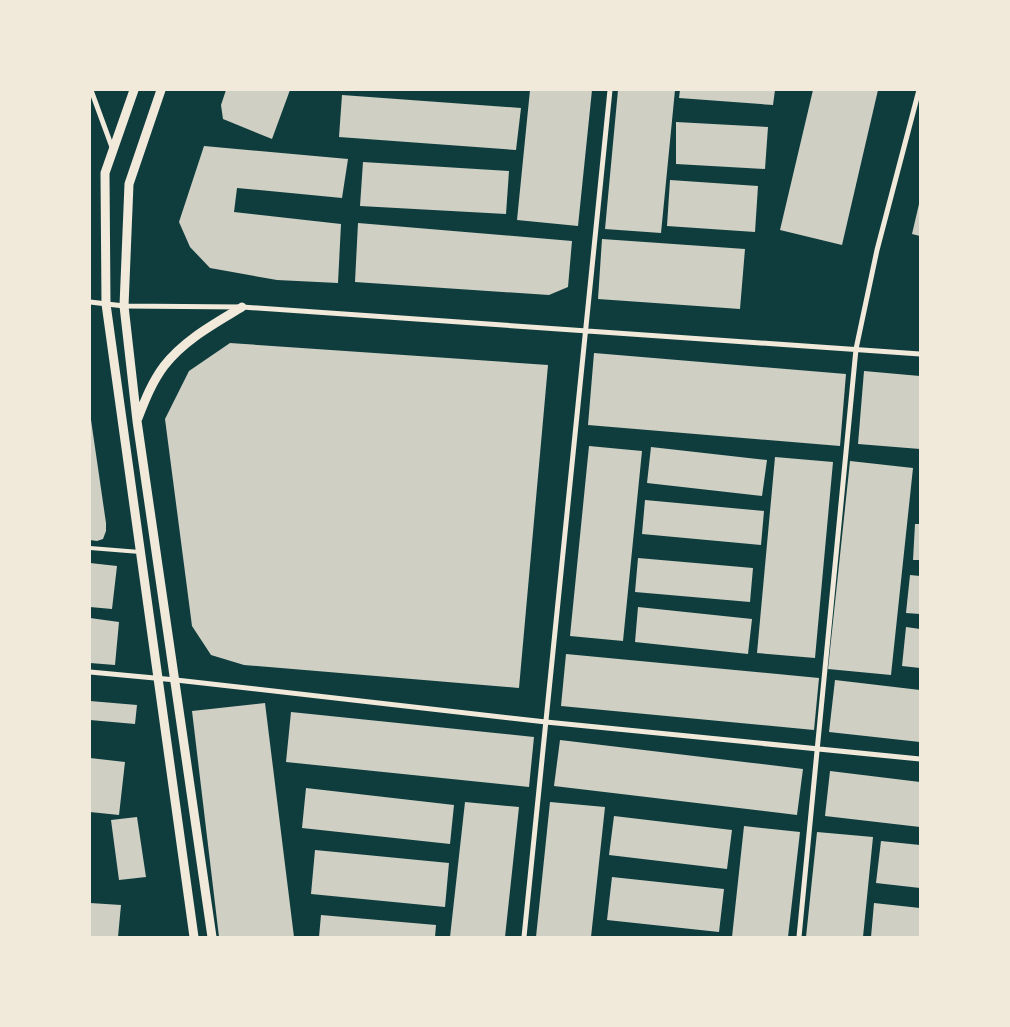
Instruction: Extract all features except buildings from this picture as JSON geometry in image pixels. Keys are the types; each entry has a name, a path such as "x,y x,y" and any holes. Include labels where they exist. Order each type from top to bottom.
{"street":[{"path":"91,90 113,150"},
{"path":"134,90 105,173 106,304 194,937"},
{"path":"161,90 129,184 124,306 137,421 212,937"},
{"path":"524,937 610,90"},
{"path":"799,937 856,349 877,250 919,90"},
{"path":"90,302 124,306 242,307 920,354"},
{"path":"137,421 149,390 164,366 184,345 242,307"},
{"path":"90,672 546,722 920,759"}],"lane":[{"path":"90,548 140,552"}]}
